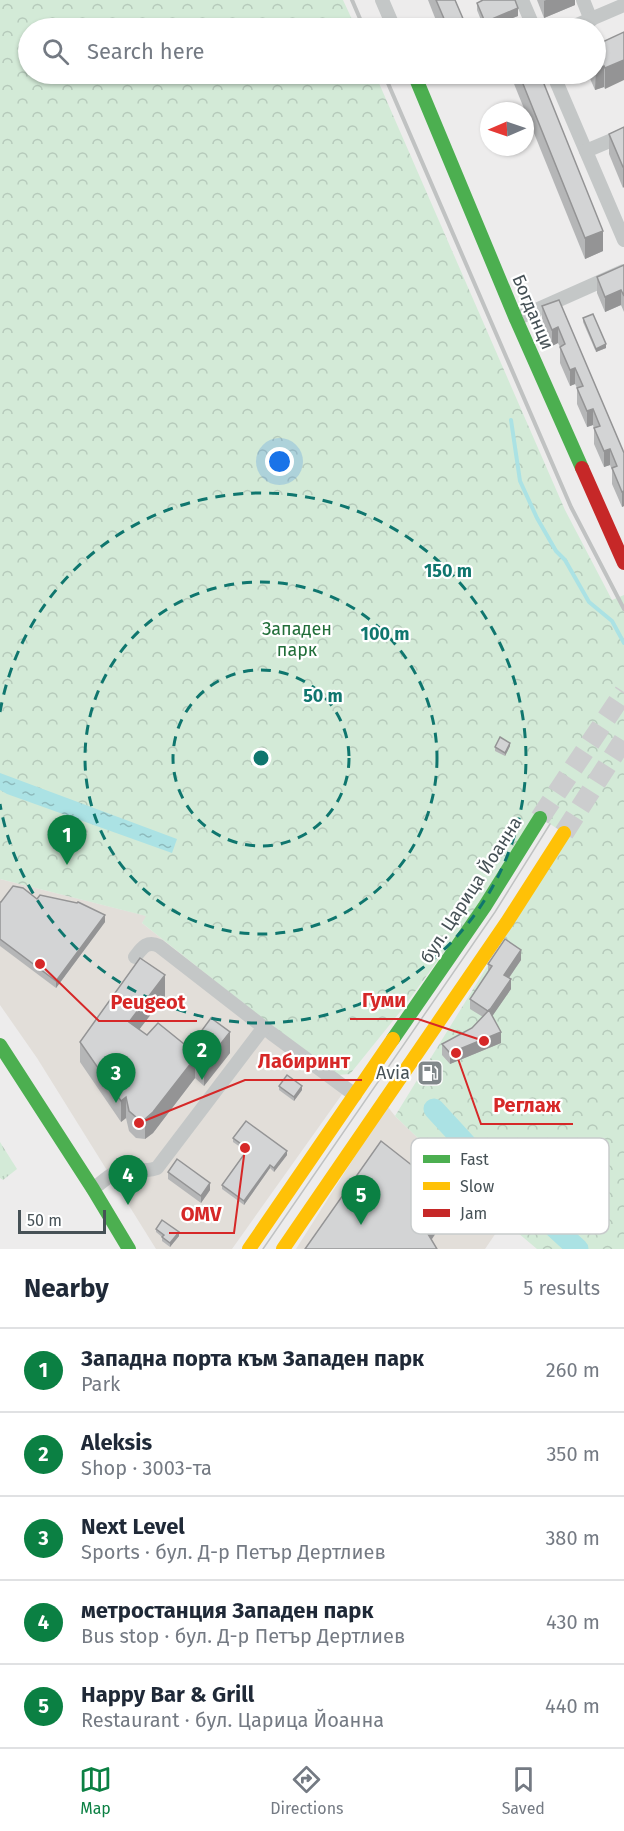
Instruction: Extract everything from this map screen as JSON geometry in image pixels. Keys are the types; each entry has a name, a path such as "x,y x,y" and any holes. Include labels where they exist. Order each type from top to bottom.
{"main road":[{"name":"Богданци","path":"418,84 516,319 624,563"},
{"name":"бул. Царица Йоанна","path":"249,1249 485,906 540,818"},
{"path":"283,1249 502,930 564,833"},
{"path":"0,1045 129,1249"}],"street":[{"path":"382,0 390,18"},
{"path":"522,0 530,18"},
{"path":"583,0 590,18"},
{"path":"595,18 624,5"},
{"path":"557,84 624,240"},
{"path":"586,151 624,135"},
{"path":"516,319 624,271"},
{"path":"135,957 146,944 159,946 355,1095"},
{"path":"93,1189 118,1170 133,1168 149,1171 157,1168 264,1027"}],"shaded area":[{"path":"0,879 147,916 142,923 258,1015 343,1093 232,1249 156,1249 37,1058 0,1005"},
{"path":"387,1106 418,1138 411,1138 411,1234 495,1234 485,1249 296,1249"}],"green space":[{"name":"Западен парк","path":"0,0 343,0 351,18 18,18 18,84 379,84 565,510 612,600 624,595 624,1249 537,1249 519,1234 609,1234 609,1138 418,1138 395,1116 568,835 540,818 400,1012 350,1074 338,1075 258,1015 142,923 146,916 0,879"},
{"path":"0,1142 17,1169 3,1180 0,1178"}],"water":[{"path":"0,773 177,839 172,853 7,794 0,790"}],"building":[{"path":"436,0 455,0 463,18 444,18"},
{"path":"483,0 515,0 518,8 494,18 483,18 477,3"},
{"path":"624,32 624,60 606,68 606,40"},
{"path":"523,84 544,84 603,231 585,238 534,111 534,102 530,102"},
{"path":"624,127 624,167 623,167 609,134"},
{"path":"624,265 624,296 621,290 605,297 597,277"},
{"path":"559,300 624,453 624,491 622,492 612,468 617,466 610,449 604,451 594,428 600,426 593,409 587,411 577,388 583,386 575,368 570,370 560,347 565,344 558,327 552,330 542,306"},
{"path":"593,314 606,344 596,349 583,318"},
{"path":"500,737 510,743 505,753 495,747"},
{"path":"13,886 23,888 37,899 40,895 78,902 105,915 56,981 0,939 0,902"},
{"path":"505,939 521,950 504,975 511,979 488,1011 470,999 492,966 488,964"},
{"path":"140,958 165,975 129,1022 147,1035 158,1023 189,1048 211,1018 230,1032 204,1065 195,1058 145,1119 136,1117 129,1111 126,1097 121,1101 80,1042"},
{"path":"489,1010 501,1032 450,1053 442,1044 472,1028"},
{"path":"287,1075 302,1086 294,1097 279,1086"},
{"path":"246,1121 287,1151 274,1168 270,1165 244,1201 222,1185 248,1149 233,1138"},
{"path":"381,1141 411,1165 411,1234 428,1234 437,1249 305,1249"},
{"path":"177,1159 210,1183 201,1196 168,1172"},
{"path":"162,1220 179,1232 170,1243 156,1229"}],"waterway":[{"path":"511,420 520,481 537,518 589,602 612,621 624,643"},
{"path":"434,1109 461,1138"},
{"path":"562,1234 578,1249"}],"tunnel":[{"path":"540,818 624,692"},
{"path":"564,833 624,739"}],"tram line":[{"path":"263,1249 495,912 550,824"}],"railway":[{"path":"352,0 360,18"},
{"path":"388,84 571,507 624,609"}],"traffic: fast":[{"path":"418,84 516,319 582,468"},
{"path":"393,1039 485,906 540,818"},
{"path":"0,1045 129,1249"}],"traffic: slow":[{"path":"283,1249 507,922 564,833"},
{"path":"249,1249 393,1039"}],"traffic: jam":[{"path":"582,468 624,563"}],"place":[{"name":"Западна порта към Западен парк","path":"67,865"},
{"name":"Peugeot","path":"40,964"},
{"name":"Гуми","path":"484,1041"},
{"name":"Реглаж","path":"456,1053"},
{"name":"Avia","path":"430,1073"},
{"name":"Aleksis","path":"202,1080"},
{"name":"Next Level","path":"116,1103"},
{"name":"Лабиринт","path":"139,1123"},
{"name":"OMV","path":"245,1148"},
{"name":"метростанция Западен парк","path":"128,1205"},
{"name":"Happy Bar & Grill","path":"361,1225"}]}
